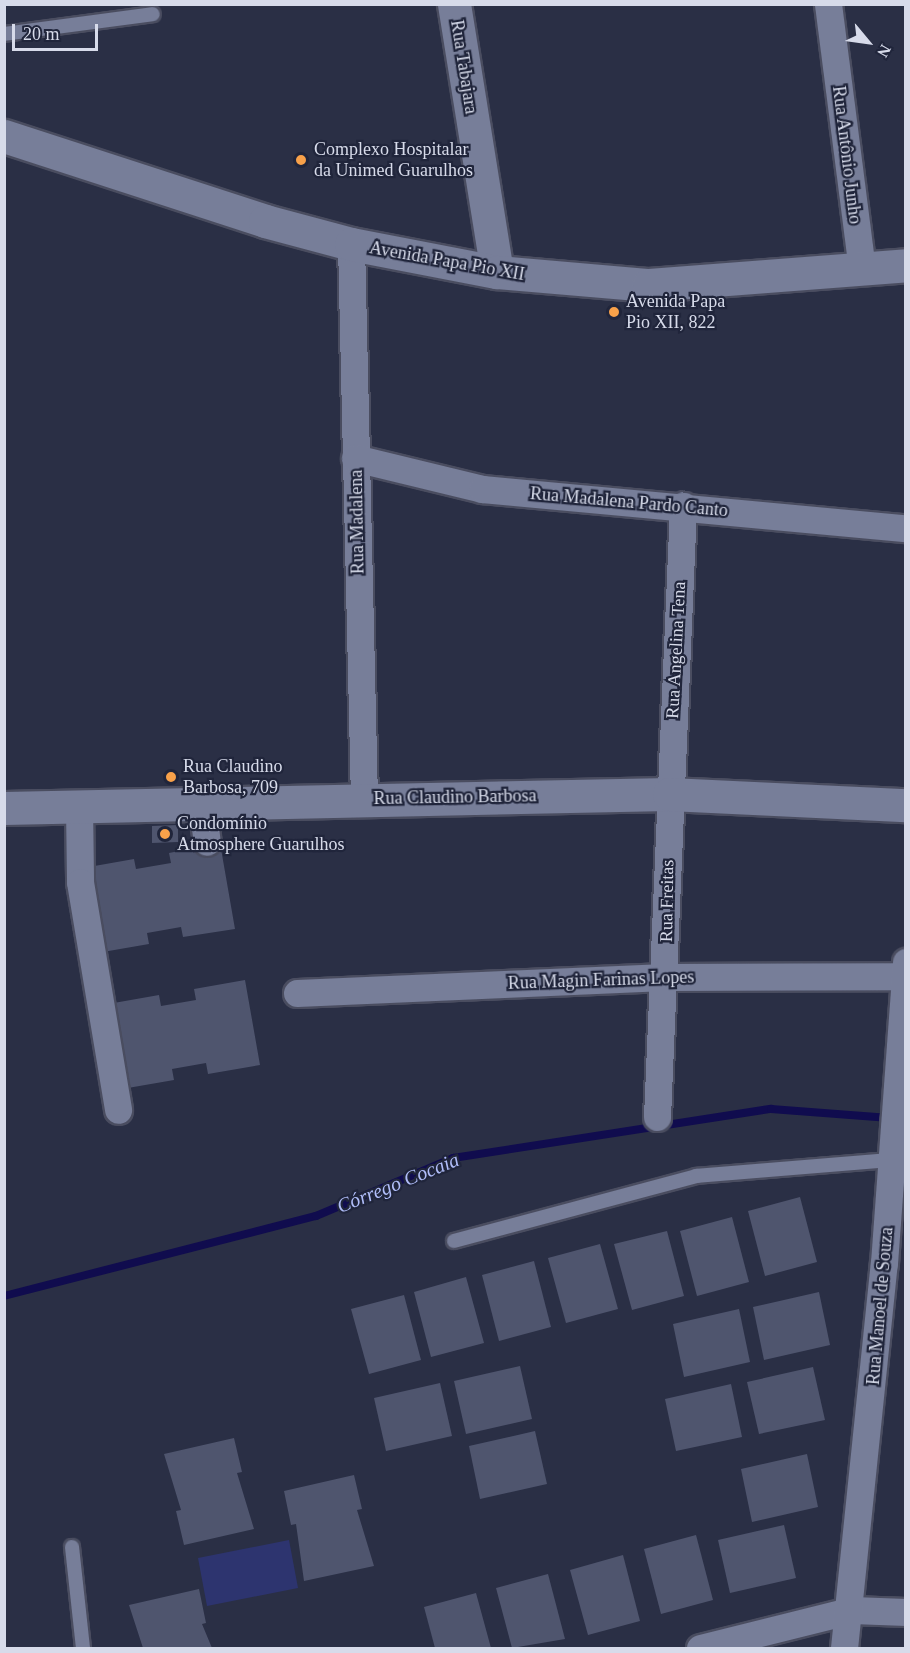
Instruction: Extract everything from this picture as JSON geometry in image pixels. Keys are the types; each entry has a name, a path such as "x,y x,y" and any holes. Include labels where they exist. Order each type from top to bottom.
{"street":[{"name":"Rua Tabajara","path":"454,4 497,272"},
{"name":"Rua Antônio Junho","path":"828,4 862,270"},
{"name":"Avenida Papa Pio XII","path":"4,136 351,244 497,272 649,285 906,265"},
{"name":"Rua Madalena","path":"351,244 364,799"},
{"name":"Rua Madalena Pardo Canto","path":"355,458 482,489 906,528"},
{"name":"Rua Angelina Tena","path":"669,794 683,506"},
{"name":"Rua Claudino Barbosa","path":"4,808 669,794 906,805"},
{"name":"Rua Freitas","path":"657,1116 665,977 669,794"},
{"path":"202,803 207,842"},
{"path":"79,806 80,882 118,1110"},
{"name":"Rua Magin Farinas Lopes","path":"297,993 905,969"},
{"name":"Rua Manoel de Souza","path":"844,1648 852,1610 892,1156 902,1078 905,969"},
{"path":"700,1648 852,1610 906,1612"}],"lane":[{"path":"4,34 153,14"},
{"path":"454,1241 696,1176 892,1156"},
{"path":"72,1547 83,1648"}],"shaded area":[{"path":"289,1540 298,1588 207,1606 198,1558"}],"building":[{"name":"Condomínio Atmosphere Guarulhos","path":"178,825 178,842 152,843 152,826"},
{"path":"220,843 235,929 183,937 181,927 147,933 149,944 97,953 83,868 134,859 136,869 171,863 169,853"},
{"path":"245,980 260,1065 208,1074 206,1063 172,1069 174,1080 122,1089 108,1004 159,995 161,1006 196,1000 194,989"},
{"path":"800,1197 817,1262 765,1276 748,1211"},
{"path":"732,1217 749,1282 697,1296 680,1231"},
{"path":"667,1231 684,1296 632,1310 614,1244"},
{"path":"600,1244 618,1309 566,1323 548,1258"},
{"path":"534,1261 551,1327 499,1341 482,1275"},
{"path":"466,1277 484,1343 431,1357 414,1292"},
{"path":"819,1292 830,1345 764,1360 753,1307"},
{"path":"404,1295 421,1360 369,1374 351,1309"},
{"path":"739,1309 750,1362 684,1377 673,1324"},
{"path":"520,1366 532,1419 466,1434 454,1381"},
{"path":"813,1367 825,1420 759,1434 747,1382"},
{"path":"440,1383 452,1436 386,1451 374,1398"},
{"path":"731,1384 742,1437 676,1451 665,1399"},
{"path":"535,1431 547,1484 480,1499 469,1446"},
{"path":"234,1438 242,1472 237,1473 254,1529 184,1545 176,1511 181,1510 164,1454"},
{"path":"807,1454 818,1507 752,1522 741,1469"},
{"path":"354,1475 362,1509 357,1510 374,1566 304,1581 296,1524 291,1525 284,1491"},
{"path":"784,1525 796,1578 730,1593 718,1540"},
{"path":"696,1535 713,1600 661,1614 644,1549"},
{"path":"623,1555 640,1621 588,1635 570,1570"},
{"path":"548,1574 565,1639 512,1648 496,1588"},
{"path":"199,1589 206,1623 202,1624 212,1648 143,1648 129,1605"},
{"path":"476,1593 491,1648 435,1648 424,1607"}],"waterway":[{"name":"Córrego Cocaia","path":"4,1296 316,1216 453,1158 771,1109 890,1118"}],"place":[{"name":"Complexo Hospitalar da Unimed Guarulhos","path":"301,160"},
{"name":"Avenida Papa Pio XII, 822","path":"614,312"},
{"name":"Rua Claudino Barbosa, 709","path":"171,777"},
{"name":"Condomínio Atmosphere Guarulhos","path":"165,834"}]}
